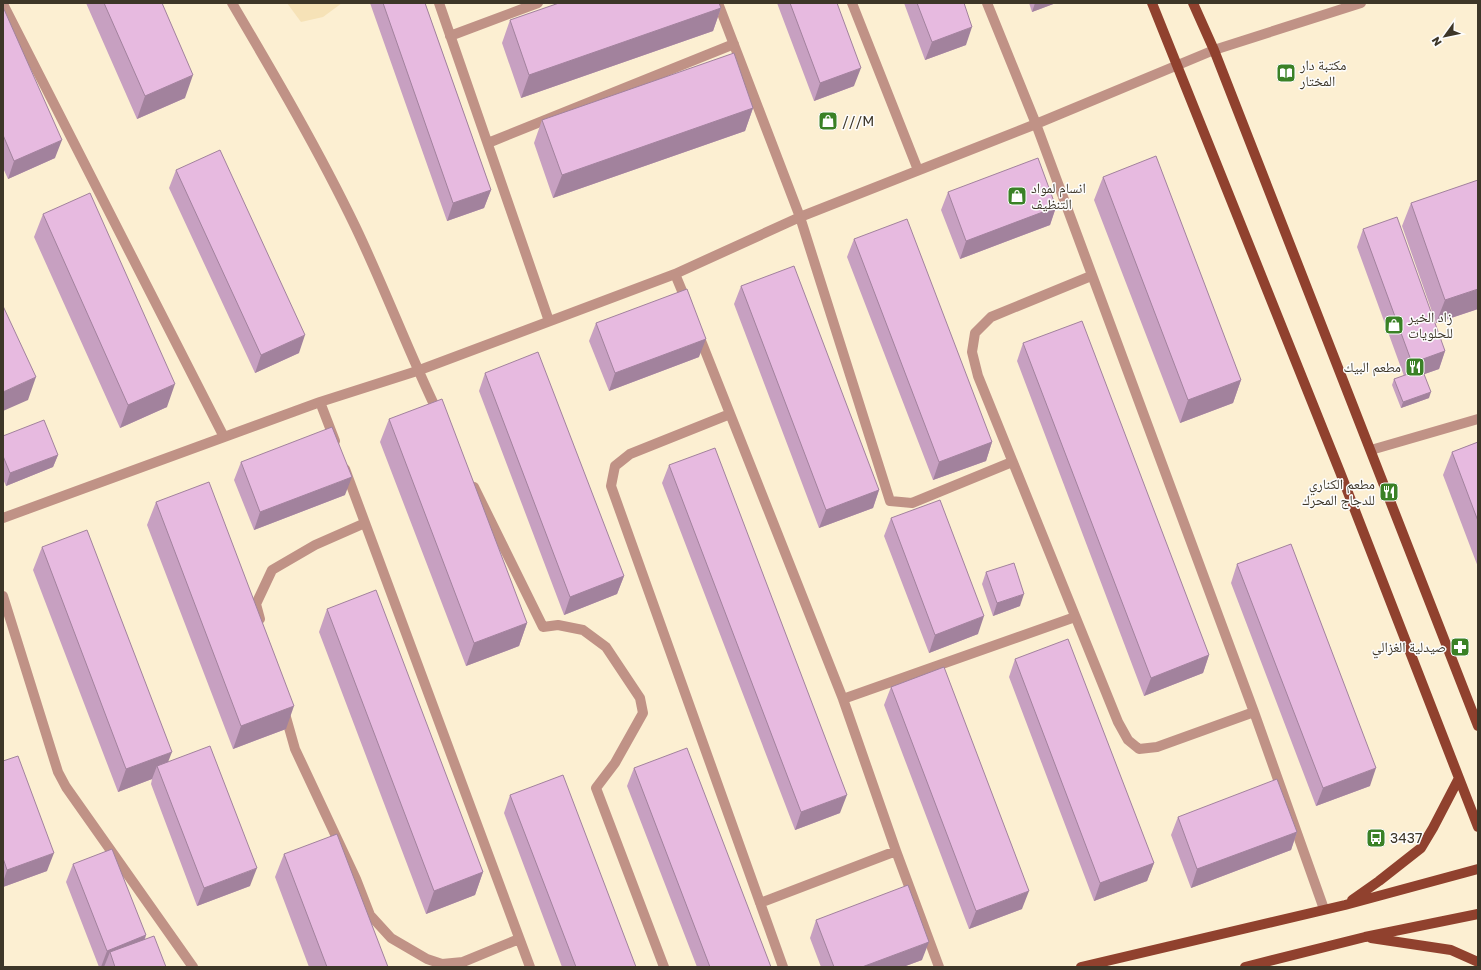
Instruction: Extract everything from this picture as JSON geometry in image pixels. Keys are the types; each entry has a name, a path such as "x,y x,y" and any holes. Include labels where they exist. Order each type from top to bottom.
{"main road":[{"path":"1152,3 1340,472 1478,827"},
{"path":"1193,3 1214,50 1478,726"},
{"path":"1345,905 1380,881 1421,848 1434,828 1458,778"},
{"path":"1081,967 1345,905 1478,869"},
{"path":"1245,967 1365,937 1478,914"},
{"path":"1365,937 1451,950 1478,962"}],"street":[{"path":"232,3 275,76 356,228 418,371 442,421"},
{"path":"439,3 549,321"},
{"path":"450,36 538,3"},
{"path":"718,3 800,217 890,501 912,503 1012,462"},
{"path":"852,3 918,170"},
{"path":"987,3 1036,124 1091,276 1254,712 1324,909"},
{"path":"3,518 320,402 418,371 675,274 800,217 1036,124 1176,65 1214,50 1361,3"},
{"path":"3,4 224,437"},
{"path":"488,143 734,44"},
{"path":"675,274 690,310"},
{"path":"1091,276 991,317 975,333 972,352 978,376 1118,722 1128,740 1139,749 1157,747 1254,712"},
{"path":"695,325 843,699 896,851 939,967"},
{"path":"320,402 530,967"},
{"path":"730,414 630,454 615,466 612,486 783,967"},
{"path":"1371,450 1478,419"},
{"path":"470,478 543,627 558,625 583,630 606,647 640,698 643,714 618,757 596,788 664,967"},
{"path":"262,627 256,604 272,570 315,545 365,523"},
{"path":"3,596 58,772 66,788 193,967"},
{"path":"843,699 1075,617"},
{"path":"282,703 295,749 356,879 370,914 391,938 427,959 442,964 463,962 519,939"},
{"path":"760,903 896,851"}],"shaded area":[{"path":"287,3 342,3 323,17 301,22"}],"building":[{"path":"104,3 162,3 193,75 145,96"},
{"path":"383,3 425,3 491,190 453,203"},
{"path":"559,3 719,3 721,8 529,75 510,20"},
{"path":"790,3 837,3 861,68 820,83"},
{"path":"917,3 964,3 972,27 932,42"},
{"path":"3,7 62,140 14,161 3,135"},
{"path":"734,53 753,108 562,175 542,120"},
{"path":"220,150 305,335 261,355 176,170"},
{"path":"1156,156 1241,380 1188,400 1103,177"},
{"path":"1038,158 1056,207 966,241 948,192"},
{"path":"1478,180 1478,289 1445,300 1411,203"},
{"path":"90,193 175,384 128,405 43,214"},
{"path":"1397,217 1445,351 1412,363 1363,229"},
{"path":"907,219 992,442 939,462 854,239"},
{"path":"794,266 879,490 826,510 741,286"},
{"path":"687,289 706,339 615,373 596,323"},
{"path":"3,306 36,377 3,392"},
{"path":"1082,321 1209,655 1151,678 1023,343"},
{"path":"538,352 624,576 570,597 485,373"},
{"path":"1422,369 1431,392 1403,402 1394,379"},
{"path":"442,399 527,623 474,643 389,419"},
{"path":"44,420 58,455 10,473 3,456 3,436"},
{"path":"332,427 352,477 260,512 241,462"},
{"path":"1478,442 1478,521 1452,452"},
{"path":"715,448 847,795 801,812 669,465"},
{"path":"209,482 294,706 241,726 156,502"},
{"path":"940,500 984,616 935,635 891,518"},
{"path":"87,530 172,752 126,769 42,547"},
{"path":"1291,544 1376,768 1323,788 1237,564"},
{"path":"1014,563 1024,594 997,603 986,572"},
{"path":"376,590 483,872 434,891 327,609"},
{"path":"1068,639 1154,863 1100,883 1015,659"},
{"path":"944,667 1029,891 976,911 891,687"},
{"path":"210,746 257,868 204,888 157,766"},
{"path":"687,748 771,967 710,967 634,768"},
{"path":"18,756 54,853 7,870 3,858 3,761"},
{"path":"563,775 636,967 576,967 510,795"},
{"path":"1277,779 1297,832 1197,869 1178,817"},
{"path":"337,834 388,967 327,967 284,854"},
{"path":"112,849 146,935 107,951 73,864"},
{"path":"908,885 929,942 862,967 834,967 816,920"},
{"path":"154,936 166,967 115,967 110,952"}],"place":[{"name":"مكتبة دار المختار","path":"1286,73"},
{"name":"///M","path":"828,121"},
{"name":"انسام لمواد التنظيف","path":"1017,196"},
{"name":"زاد الخير للحلويات","path":"1394,325"},
{"name":"مطعم البيك","path":"1415,367"},
{"name":"مطعم الكناري للدجاج المحرك","path":"1389,492"},
{"name":"صيدلية الغزالي","path":"1460,647"},
{"name":"3437","path":"1376,838"}]}
